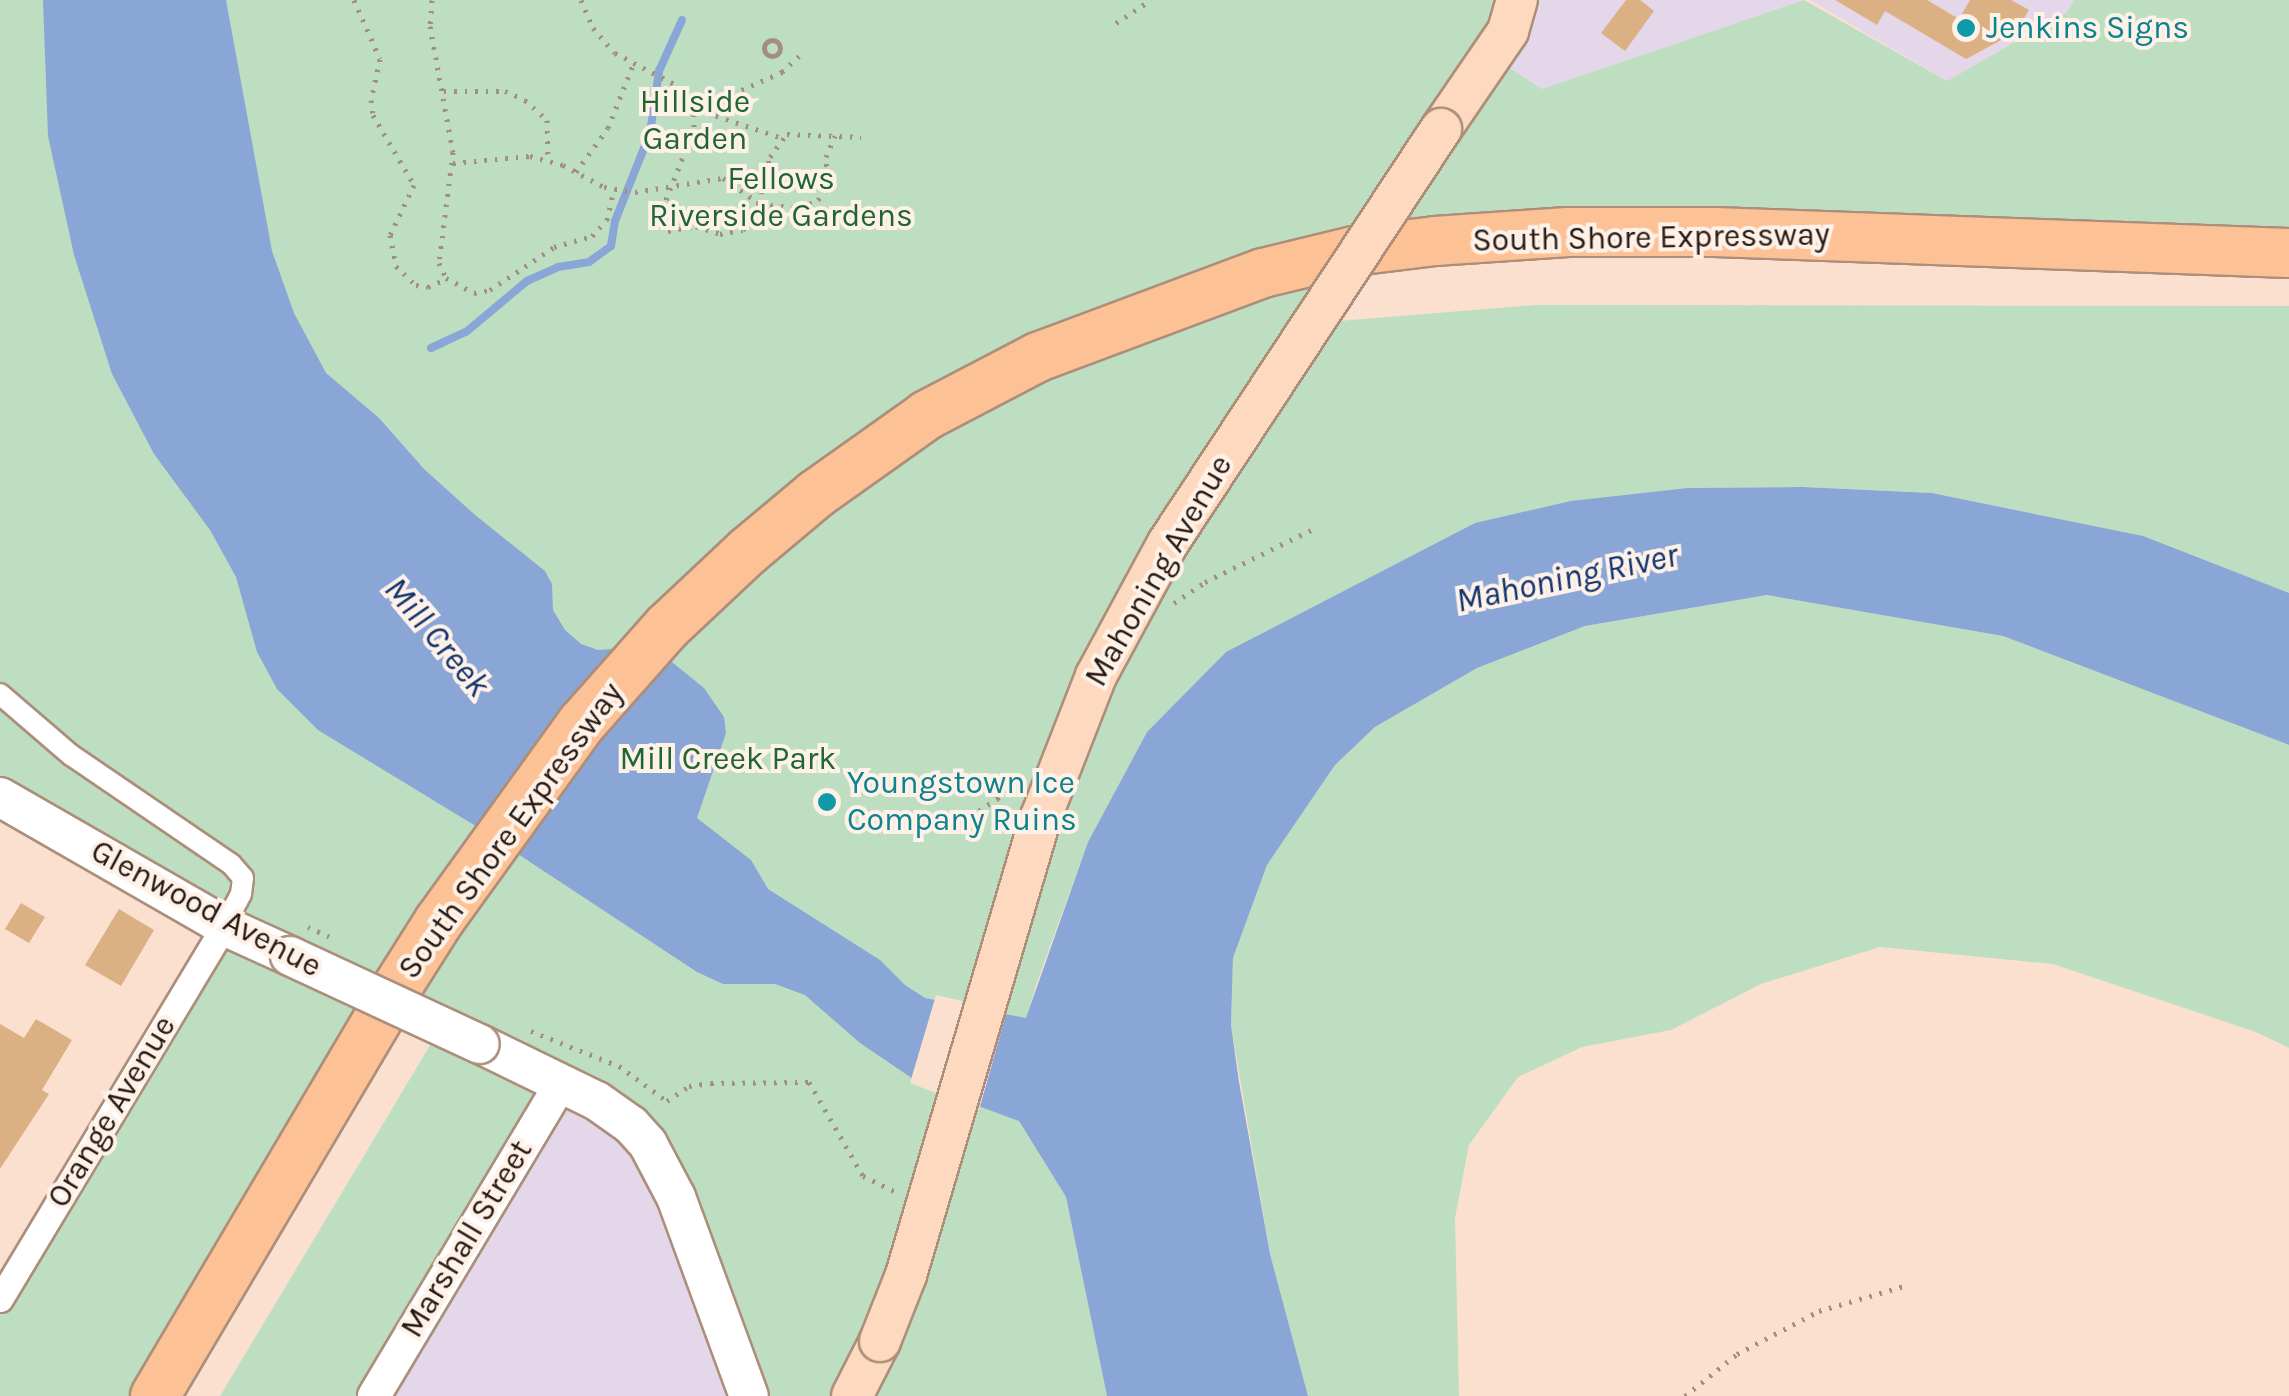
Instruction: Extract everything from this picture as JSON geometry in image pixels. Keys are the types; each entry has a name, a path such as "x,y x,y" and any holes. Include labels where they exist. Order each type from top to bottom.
{"highway":[{"name":"South Shore Expressway","path":"155,1396 360,1045 439,920 582,723 666,627 816,494 927,415 1038,357 1136,316 1263,273 1354,251 1435,241 1568,232 1715,232 2289,253"}],"main road":[{"name":"Mahoning Avenue","path":"852,1396 880,1341 906,1275 1041,816 1096,676 1168,543 1513,16 1535,16 1547,0"},
{"name":"Glenwood Avenue","path":"0,797 224,926 561,1083 632,1125 648,1144 676,1197 749,1396"}],"street":[{"path":"0,694 71,754 232,864 242,878 241,894 224,926"},
{"name":"Orange Avenue","path":"0,1298 224,926"},
{"name":"Marshall Street","path":"374,1396 561,1083"}],"path":[{"path":"354,0 380,59 370,100 373,115 414,185 390,235 396,266 416,285 428,287 446,278"},
{"path":"432,0 430,26 444,91 453,163 439,262 446,278 474,292 490,290 554,247 592,236 606,220 614,190"},
{"path":"581,0 593,28 633,65 690,96 696,108 694,129 668,186 660,215 668,230 696,226 720,234 743,230 760,204 770,157 782,138"},
{"path":"1116,23 1151,0"},
{"path":"776,55 786,68"},
{"path":"718,113 732,94 786,68 800,56"},
{"path":"576,172 608,128 633,65"},
{"path":"444,91 505,90 525,100 548,120 548,160"},
{"path":"696,108 782,138 796,134 861,136"},
{"path":"453,163 530,156 548,160 614,190 723,178 760,204 800,208 818,200 830,181 826,157 835,136"},
{"path":"528,1030 619,1066 667,1101 689,1086 712,1082 810,1082 863,1176 901,1194"},
{"path":"1685,1396 1737,1354 1819,1311 1904,1286"}],"shaded area":[{"path":"1517,0 1804,0 1542,89 1490,56"},
{"path":"1810,0 2074,0 2067,12 1947,81"},
{"path":"561,1083 631,1125 749,1396 374,1396"}],"green space":[{"path":"0,0 1517,0 1491,56 1542,89 1804,0 1947,81 2067,12 2074,0 2289,0 2289,253 1361,251 1314,323 1535,305 2289,306 2289,593 2142,536 1932,493 1803,487 1688,488 1226,652 1147,732 1088,842 1036,985 1014,1064 1019,1121 1066,1197 1107,1396 749,1396 663,1168 561,1083 374,1396 220,1396 435,1037 388,1001 155,1396 0,1396 0,1299 223,926 0,797"},
{"path":"1767,595 2003,636 2289,745 2289,1048 2256,1032 2053,964 1880,947 1761,984 1671,1030 1582,1047 1518,1077 1469,1145 1455,1218 1459,1396 1308,1396 1270,1254 1231,1025 1233,958 1267,865 1335,765 1375,727 1477,668 1585,626"}],"water":[{"path":"43,0 226,0 272,251 294,313 326,373 379,418 424,469 545,571 552,584 553,610 565,630 581,644 598,650 624,648 662,654 704,688 724,717 726,733 697,818 751,860 768,889 880,960 925,998 1026,1018 1088,842 1147,732 1226,652 1475,523 1571,501 1688,488 1803,487 1932,493 2143,536 2289,593 2289,745 2003,636 1767,595 1585,626 1477,668 1375,727 1335,765 1267,865 1233,958 1231,1025 1239,1082 1270,1254 1308,1396 1107,1396 1066,1197 1019,1121 922,1085 860,1043 805,995 775,984 723,984 697,972 474,825 318,730 277,689 257,652 236,577 210,530 154,454 112,374 74,255 48,136"}],"pier":[{"path":"936,995 1007,1011 979,1110 910,1083"}],"building":[{"path":"1626,0 1640,0 1654,11 1625,51 1601,33"},
{"name":"Jenkins Signs","path":"1835,0 1927,0 1959,19 1970,0 2011,0 2029,10 2016,32 1966,59 1885,11 1877,25"},
{"path":"21,903 45,917 29,943 5,929"},
{"path":"119,909 154,930 121,986 85,965"},
{"path":"36,1019 72,1040 42,1090 49,1094 0,1169 0,1024 24,1038"}],"waterway":[{"path":"431,348 466,332 527,281 558,267 589,262 611,246 615,221 650,133 659,71 682,20"}],"place":[{"name":"Jenkins Signs","path":"1966,28"},
{"name":"Youngstown Ice Company Ruins","path":"827,802"}],"park label":[{"name":"Hillside Garden","path":"695,122"},
{"name":"Fellows Riverside Gardens","path":"781,198"},
{"name":"Mill Creek Park","path":"728,759"}],"water label":[{"name":"Mahoning River","path":"1567,578"},
{"name":"Mill Creek","path":"437,637"}]}
